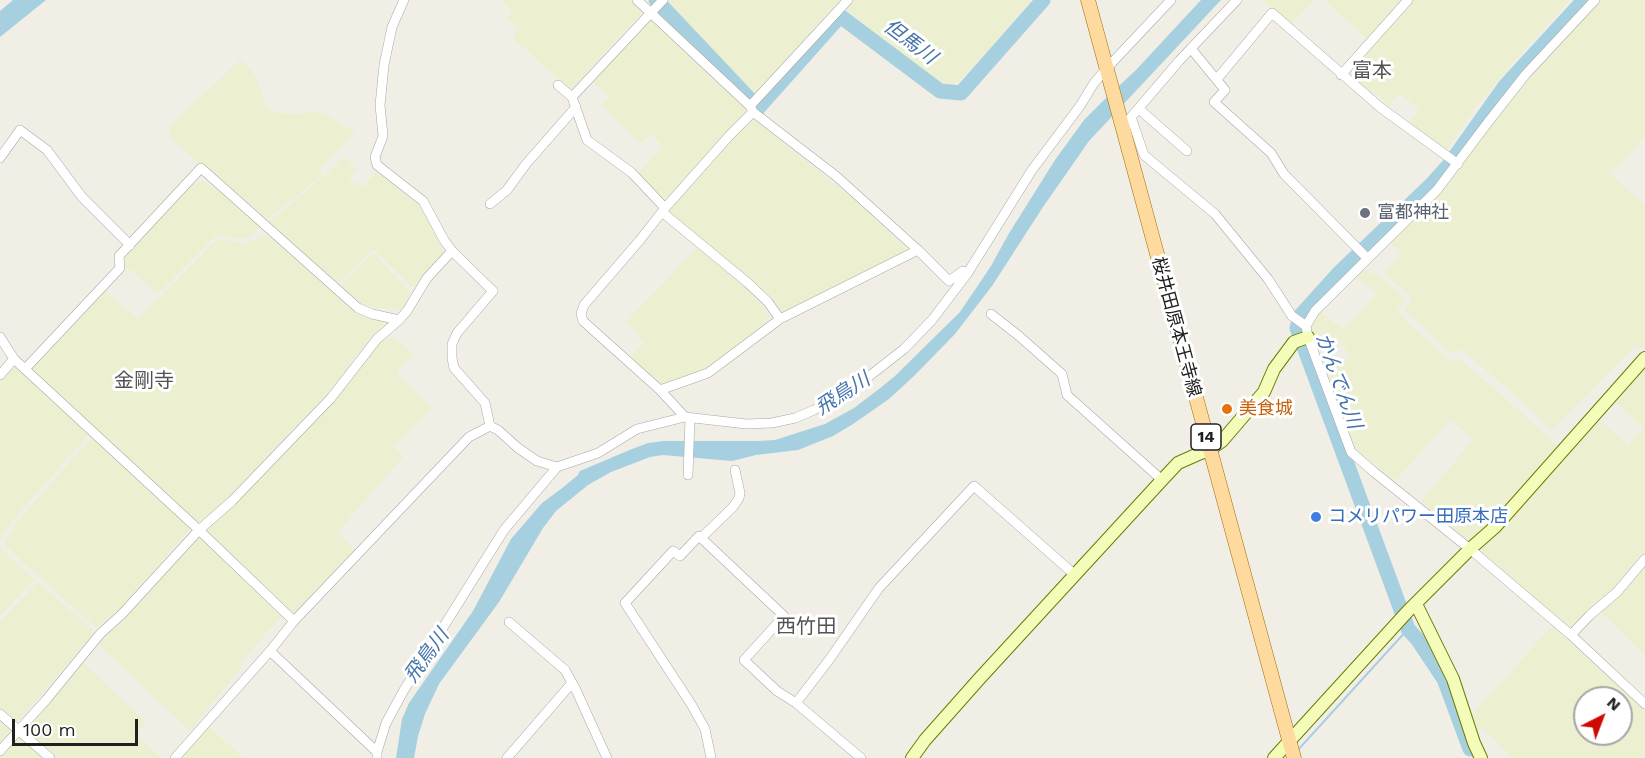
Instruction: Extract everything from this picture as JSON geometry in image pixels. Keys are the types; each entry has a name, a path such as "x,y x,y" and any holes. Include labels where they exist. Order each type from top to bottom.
{"main road":[{"name":"桜井田原本王寺線","path":"1088,0 1125,124 1209,450 1292,749"}],"street":[{"path":"404,0 392,27 384,65 380,105 383,136 375,157 377,165 423,201 452,251 493,291 457,333 452,344 454,368 485,403 490,426"},
{"path":"637,0 752,109 836,176 949,281 963,271 967,274"},
{"path":"572,97 663,0"},
{"path":"688,473 688,418 584,321 581,314 584,305 663,210 848,0"},
{"path":"490,426 537,461 557,466 598,453 637,429 688,418 746,424 772,423 795,418 854,388 904,349 932,320 967,274 1032,170 1107,68 1171,0"},
{"path":"1238,0 1192,47 1125,124 1144,154 1215,214 1268,279 1292,316 1307,332 1351,452 1571,635 1645,704"},
{"path":"1341,75 1408,0"},
{"path":"912,758 980,678 1162,480 1178,464 1209,450 1222,441 1264,392 1274,369 1294,342 1307,332 1315,311 1437,190 1526,74 1595,0"},
{"path":"1217,79 1272,13 1381,108 1458,164"},
{"path":"1192,47 1225,90 1214,102 1270,153 1284,174 1367,258"},
{"path":"558,85 572,97 588,140 632,173 663,210 748,283 768,302 780,319"},
{"path":"490,204 507,189 576,107"},
{"path":"1139,109 1187,151"},
{"path":"0,158 20,130 47,150 81,197 129,245"},
{"path":"25,369 120,268 119,256 201,168 358,308 372,314 399,320"},
{"path":"660,390 708,373 780,319 918,250"},
{"path":"0,751 100,634 122,614 199,530 232,501 331,398 377,339 407,311 427,278 452,251"},
{"path":"991,314 1062,374 1066,395 1162,480"},
{"path":"0,336 14,359 294,621"},
{"path":"1274,758 1292,749 1395,625 1495,527 1645,358"},
{"path":"0,375 14,359"},
{"path":"175,758 294,621 469,437 490,426"},
{"path":"270,651 377,755 386,723 404,690 504,530 557,466"},
{"path":"711,758 705,729 625,603 673,551 680,556 733,507 740,493 735,470"},
{"path":"796,703 879,588 974,486 1075,575"},
{"path":"701,538 784,616 744,660 777,691 796,703 861,758"},
{"path":"1571,635 1617,592 1645,560"},
{"path":"1412,608 1453,679 1481,758"},
{"path":"509,622 565,670 608,758"},
{"path":"507,758 572,683"},
{"path":"0,714 50,758"}],"green space":[{"path":"500,0 632,0 643,12 570,90 513,38 519,29 507,18 512,11"},
{"path":"667,0 842,0 754,97 659,11"},
{"path":"852,0 1032,0 966,75 946,90 941,89 845,8"},
{"path":"1263,0 1314,0 1292,24"},
{"path":"1324,0 1403,0 1368,40"},
{"path":"1411,0 1570,0 1474,110 1446,151 1409,123 1419,110 1400,93 1388,106 1378,95 1348,73"},
{"path":"1599,0 1645,0 1645,137 1611,174 1645,206 1645,347 1636,345 1552,430 1468,355 1460,349 1451,353 1410,316 1404,310 1411,301 1411,296 1384,275 1401,252 1388,241 1452,180 1512,96"},
{"path":"650,17 748,108 747,112 701,164 663,202 638,173 663,147 651,134 641,143 602,106 609,96 590,80"},
{"path":"240,60 256,77 265,104 271,110 289,115 317,112 325,114 355,132 320,169 321,176 269,218 266,218 202,163 198,163 171,138 170,128"},
{"path":"751,117 850,196 908,251 778,315 665,214"},
{"path":"344,156 357,169 349,179 363,187 377,171 418,205 425,214 444,253 415,287 411,286 373,249 338,283 335,283 269,222 324,176"},
{"path":"200,181 207,183 233,201 260,227 250,238 240,239 217,235 159,293 156,293 131,270 123,267 125,255 162,212"},
{"path":"263,236 273,237 351,307 391,322 386,329 376,333 323,398 210,516 197,522 33,371 33,365 105,291 138,319 217,239 245,244"},
{"path":"697,248 749,290 771,318 700,373 657,385 630,357 644,342 626,322"},
{"path":"373,254 411,293 402,309 377,308 363,304 340,287"},
{"path":"1363,268 1387,282 1406,299 1397,310 1410,325 1449,360 1459,359 1557,446 1474,541 1469,541 1421,501 1474,439 1450,420 1395,481 1359,452 1352,439 1328,375 1350,355 1337,339 1320,354 1312,329 1316,315 1320,312 1344,330 1377,293 1354,276"},
{"path":"394,337 414,355 396,373 432,408 394,447 404,456 337,533 356,551 296,613 291,612 206,532 206,529 214,524 333,400 381,341"},
{"path":"16,367 88,432 88,435 15,518 0,539 0,379 10,368"},
{"path":"1645,367 1645,552 1611,592 1570,628 1480,551 1598,419 1628,445 1644,428 1614,401"},
{"path":"92,437 191,528 119,610 97,628 4,544 18,521"},
{"path":"197,534 281,614 281,617 239,664 240,669 190,731 97,643"},
{"path":"0,548 34,580 0,616"},
{"path":"1645,565 1645,656 1600,611"},
{"path":"38,582 95,632 17,723 0,708 0,621"},
{"path":"1552,626 1618,686 1573,686 1573,746 1633,746 1633,700 1645,711 1645,755 1642,758 1512,758 1483,728 1476,733 1470,717"},
{"path":"81,660 146,723 136,735 162,758 56,758 24,729"},
{"path":"0,720 11,730 11,735 0,747"},
{"path":"208,726 244,758 180,758"},
{"path":"17,737 22,737 47,758 0,758"}],"water":[{"path":"13,0 46,0 0,37 0,11"},
{"path":"1201,0 1221,0 1089,141 992,286 955,334 915,375 889,399 853,424 833,436 798,450 756,455 732,461 663,455 650,457 611,472 588,485 556,511 543,528 499,602 439,684 425,714 414,758 396,758 402,719 409,703 473,611 511,539 542,503 580,471 648,443 775,440 825,424 854,408 879,389 960,312 991,266 1055,160 1084,120 1136,70"}],"waterway":[{"name":"但馬川","path":"656,0 758,108 840,16 940,91 961,93 1043,0"},
{"name":"かんでん川","path":"1470,749 1444,679 1408,629 1297,328 1301,315 1338,274 1449,165 1505,86 1584,0"},
{"path":"1297,751 1408,629"},
{"path":"1470,749 1474,758"}],"place":[{"name":"富都神社","path":"1365,213"},
{"name":"美食城","path":"1227,409"},
{"name":"コメリパワー田原本店","path":"1316,517"}],"district":[{"name":"富本","path":"1372,71"},
{"name":"金剛寺","path":"144,381"},
{"name":"西竹田","path":"806,627"}],"water label":[{"name":"飛鳥川","path":"843,394"},
{"name":"飛鳥川","path":"427,656"}]}
